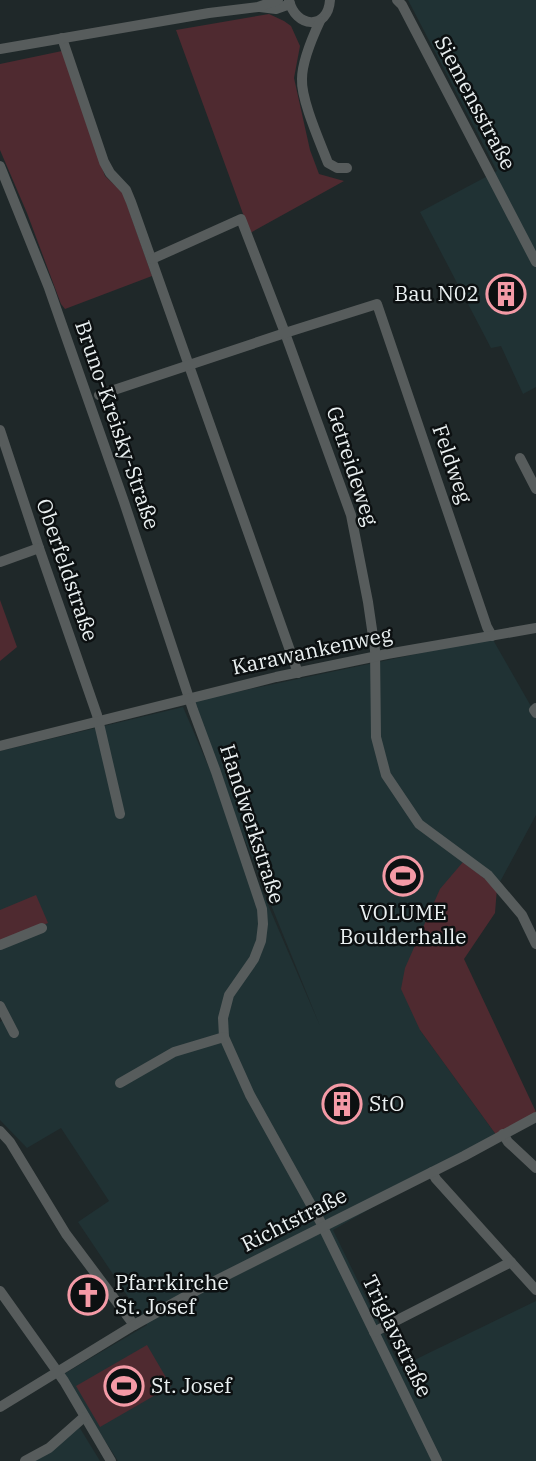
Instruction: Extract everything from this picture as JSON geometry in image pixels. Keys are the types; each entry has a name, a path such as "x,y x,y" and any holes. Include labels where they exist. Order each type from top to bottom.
{"street":[{"path":"0,49 258,6 278,0"},
{"name":"Siemensstraße","path":"397,0 536,262"},
{"path":"334,1 320,20 312,39 302,80 308,107 328,163 337,168 349,164"},
{"path":"258,6 276,9 290,2 292,10 302,21 307,59"},
{"path":"302,21 320,20"},
{"path":"62,38 104,162 126,190 152,259 298,673"},
{"name":"Bruno-Kreisky-Straße","path":"0,166 49,288 189,699"},
{"name":"Getreideweg","path":"152,259 241,219 351,515 368,602 375,657 376,737 386,775 419,824 488,874 522,915 536,944"},
{"name":"Feldweg","path":"285,333 377,304 492,636"},
{"path":"99,396 285,333"},
{"name":"Oberfeldstraße","path":"0,433 99,722"},
{"path":"520,458 536,489"},
{"path":"0,562 39,548"},
{"name":"Karawankenweg","path":"0,746 298,673 536,628"},
{"name":"Handwerkstraße","path":"189,699 262,909 261,941 254,959 229,995 223,1018 224,1037 250,1095 323,1228"},
{"path":"99,722 120,814"},
{"path":"0,945 42,928"},
{"path":"0,1006 14,1032"},
{"path":"120,1083 174,1052 224,1037"},
{"name":"Richtstraße","path":"0,1407 134,1325 201,1288 323,1228 536,1116"},
{"path":"0,1131 10,1142 66,1234 134,1325"},
{"path":"503,1134 536,1168"},
{"path":"432,1172 536,1290"},
{"name":"Triglavstraße","path":"323,1228 437,1461"},
{"path":"373,1332 511,1262"},
{"path":"0,1291 58,1372 111,1461"},
{"path":"24,1461 48,1448 84,1417"}],"shaded area":[{"path":"408,0 536,0 536,387 523,394 501,346 491,348 420,212 497,171"},
{"path":"269,14 291,26 300,46 294,78 310,150 319,174 344,181 250,233 176,30"},
{"path":"62,51 105,176 123,193 152,276 65,309 0,150 0,64"},
{"path":"0,600 17,647 0,661"},
{"path":"492,638 536,715 536,815 420,1030 497,1136 333,1230 400,1367 536,1301 536,1461 118,1461 62,1375 147,1325 78,1222 109,1201 61,1128 27,1148 0,1120 0,1022 9,1016 0,1000 0,751 183,707 320,1026 189,702"},
{"path":"463,862 497,888 495,913 464,959 536,1112 497,1136 420,1030 401,989 405,968 440,889"},
{"path":"36,895 48,923 0,942 0,910"},
{"name":"St. Josef","path":"147,1345 171,1386 100,1427 76,1386"},
{"path":"78,1425 100,1461 31,1461"}],"place":[{"name":"Bau N02","path":"506,294"},
{"name":"VOLUME Boulderhalle","path":"403,876"},
{"name":"StO","path":"342,1104"},
{"name":"Pfarrkirche St. Josef","path":"88,1295"},
{"name":"St. Josef","path":"124,1386"}]}
